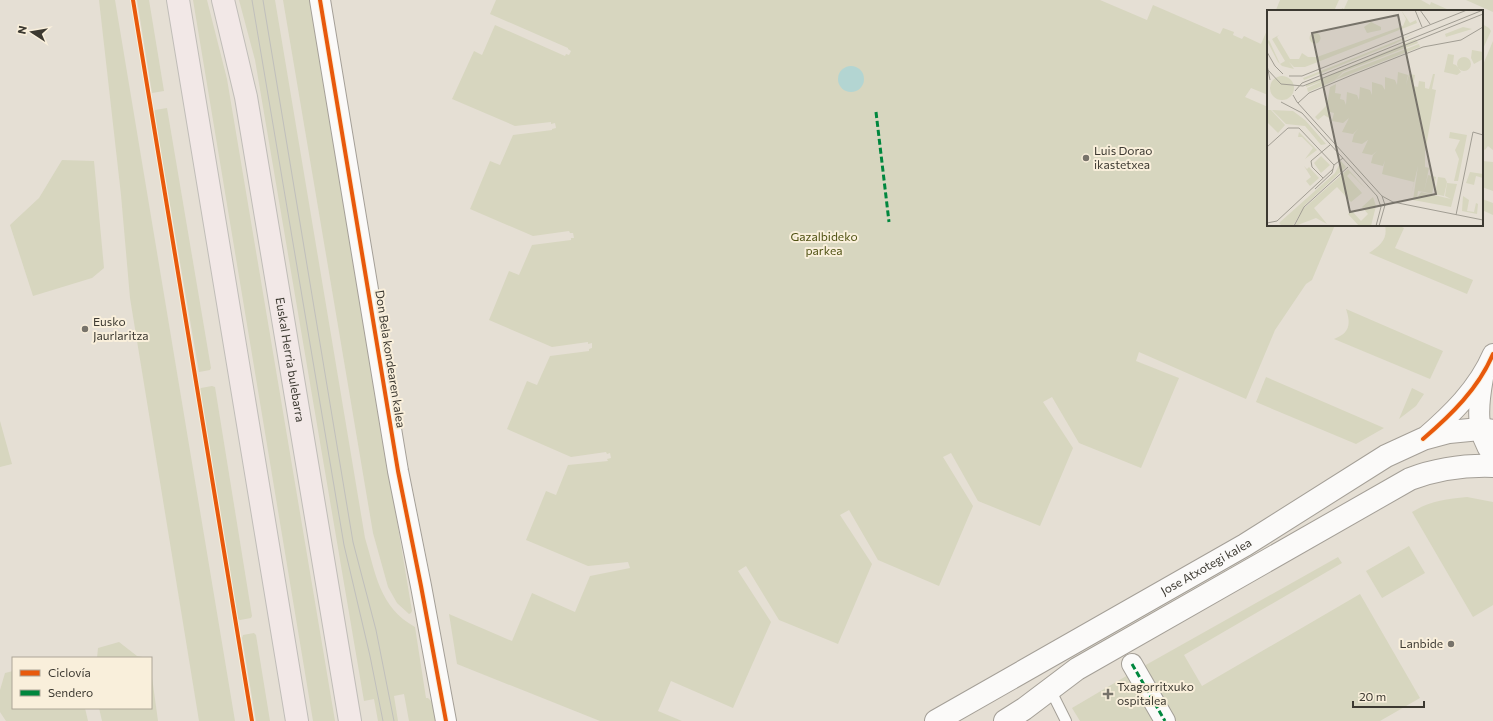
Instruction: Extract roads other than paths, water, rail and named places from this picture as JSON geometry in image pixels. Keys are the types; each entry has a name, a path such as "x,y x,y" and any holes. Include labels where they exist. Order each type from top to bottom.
{"main road":[{"path":"178,0 297,721"},
{"name":"Euskal Herria bulebarra","path":"223,0 246,97 350,721"},
{"name":"Jose Atxotegi kalea","path":"936,721 1245,545 1377,462 1423,439 1449,432 1487,430"},
{"name":"Jose Atxotegi kalea","path":"1005,721 1077,669 1410,479 1428,472 1454,467 1493,466"}],"street":[{"name":"Don Bela kondearen kalea","path":"320,0 398,471 446,721"},
{"path":"1493,354 1484,374 1478,403 1487,430 1487,448 1493,456"},
{"path":"1423,439 1444,421 1463,401 1484,374"},
{"path":"1132,664 1165,721"}],"lane":[{"path":"1050,689 1066,721"}],"water":[{"path":"851,66 860,70 864,79 860,88 851,92 842,88 838,79 842,70"}],"tram line":[{"path":"252,0 344,545 370,656 383,721"},
{"path":"263,0 353,542 376,630 394,721"}],"place":[{"name":"Luis Dorao ikastetxea","path":"1086,158"},
{"name":"Eusko Jaurlaritza","path":"85,329"},
{"name":"Lanbide","path":"1451,644"},
{"name":"Txagorritxuko ospitalea","path":"1108,694"}],"park label":[{"name":"Gazalbideko parkea","path":"824,244"}]}
